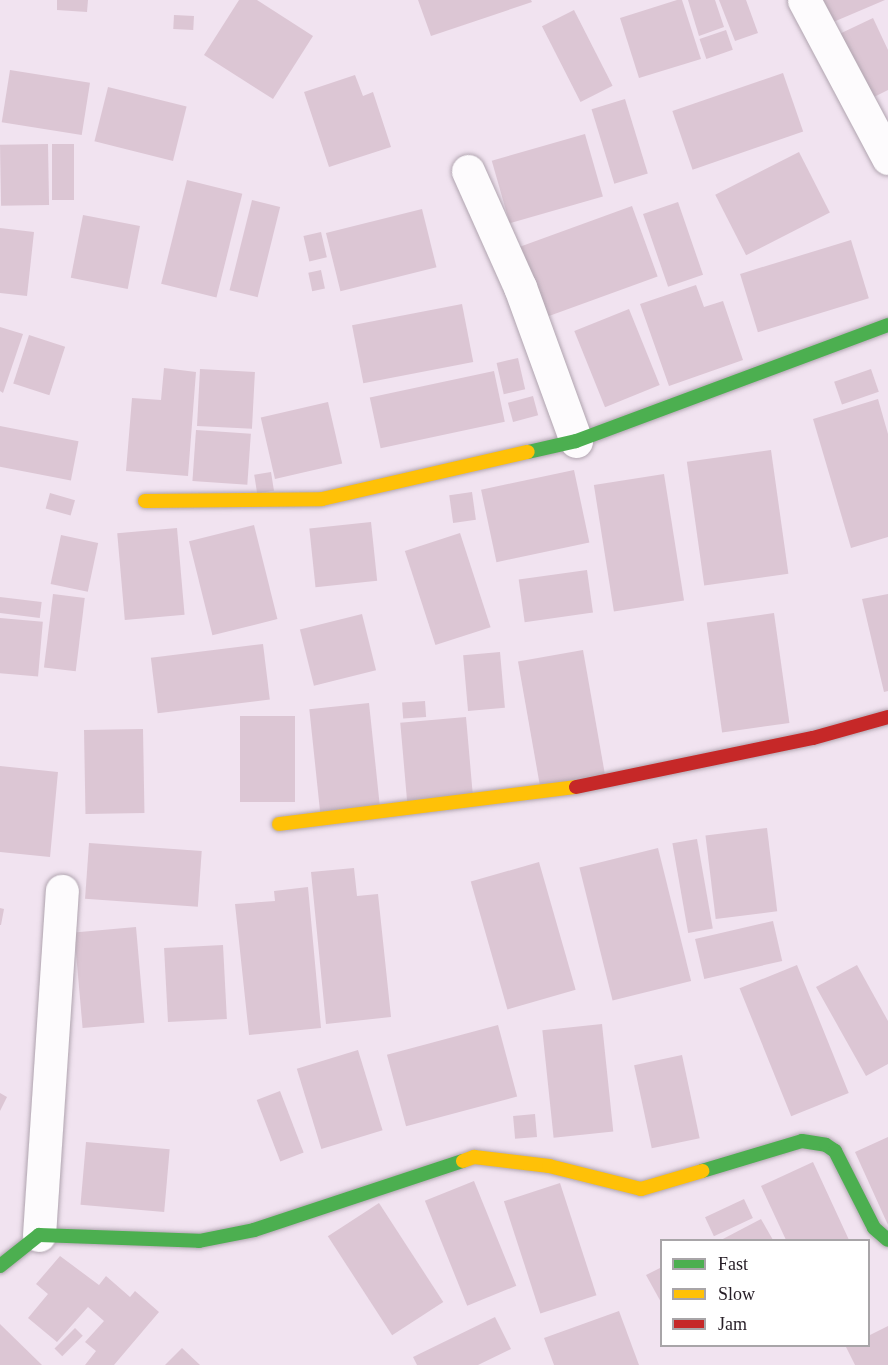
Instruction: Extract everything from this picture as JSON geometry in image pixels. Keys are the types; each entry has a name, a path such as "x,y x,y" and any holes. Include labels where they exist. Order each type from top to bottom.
{"street":[{"path":"804,0 888,158"},
{"path":"468,171 520,287 576,441"},
{"path":"145,501 322,499 576,441 888,325"},
{"path":"279,824 548,793 813,738 888,717"},
{"path":"39,1235 63,891"},
{"path":"0,1266 39,1235 64,1233 199,1241 254,1230 474,1157 549,1166 641,1189 802,1141 826,1145 835,1150 874,1228 888,1240"}],"building":[{"path":"57,0 88,0 87,12 57,10"},
{"path":"239,0 257,0 313,36 273,99 204,55"},
{"path":"418,0 531,0 532,2 431,36"},
{"path":"682,0 701,59 639,78 620,18"},
{"path":"688,0 715,0 724,27 699,36"},
{"path":"719,0 746,0 758,33 735,41"},
{"path":"821,0 885,0 831,23"},
{"path":"574,10 613,86 581,102 542,26"},
{"path":"174,15 194,16 193,30 173,29"},
{"path":"873,18 888,50 888,90 864,102 833,37"},
{"path":"726,30 733,50 706,59 700,39"},
{"path":"10,70 90,83 82,135 2,122"},
{"path":"783,73 803,132 693,170 672,111"},
{"path":"355,75 363,96 373,92 391,147 329,167 304,92"},
{"path":"108,87 187,107 173,161 94,141"},
{"path":"625,99 648,174 614,184 592,109"},
{"path":"585,134 603,196 510,223 492,161"},
{"path":"48,144 49,205 1,206 0,145"},
{"path":"52,144 74,144 74,200 52,200"},
{"path":"799,152 830,213 746,255 715,195"},
{"path":"187,180 242,194 216,298 161,284"},
{"path":"252,200 280,207 258,297 230,290"},
{"path":"678,202 703,275 668,287 643,214"},
{"path":"632,206 658,276 545,318 519,247"},
{"path":"422,209 437,267 340,291 326,233"},
{"path":"83,215 140,226 128,289 71,278"},
{"path":"0,228 34,232 27,296 0,293"},
{"path":"321,232 327,257 309,261 303,236"},
{"path":"851,240 869,298 758,332 740,274"},
{"path":"321,270 325,289 312,291 308,273"},
{"path":"696,285 704,307 723,301 743,360 669,386 640,304"},
{"path":"462,304 473,362 363,383 352,325"},
{"path":"629,309 660,385 605,407 574,331"},
{"path":"0,327 23,334 3,393 0,391"},
{"path":"29,335 65,347 49,395 13,384"},
{"path":"518,358 525,389 504,394 497,363"},
{"path":"164,368 196,372 188,476 126,471 132,398 161,400"},
{"path":"200,369 255,372 252,429 197,426"},
{"path":"871,369 879,392 842,404 834,382"},
{"path":"494,371 505,422 381,448 370,397"},
{"path":"533,396 538,415 513,422 508,403"},
{"path":"878,399 888,434 888,537 851,548 813,419"},
{"path":"328,402 342,463 275,479 261,418"},
{"path":"0,426 79,441 71,481 0,467"},
{"path":"196,430 251,434 247,485 192,481"},
{"path":"771,450 788,574 704,586 687,462"},
{"path":"574,470 589,542 496,562 481,490"},
{"path":"271,472 274,491 257,493 254,475"},
{"path":"664,474 684,600 614,612 594,485"},
{"path":"472,492 476,520 453,523 449,495"},
{"path":"50,493 75,500 71,516 46,508"},
{"path":"371,522 377,581 316,587 309,528"},
{"path":"254,525 277,619 212,635 189,541"},
{"path":"177,528 185,615 125,620 117,533"},
{"path":"460,533 491,627 435,645 405,551"},
{"path":"61,535 98,543 88,592 51,584"},
{"path":"587,570 593,613 525,622 519,580"},
{"path":"53,594 85,598 76,671 44,667"},
{"path":"888,594 888,691 884,692 862,599"},
{"path":"0,597 42,602 40,618 0,613"},
{"path":"774,613 789,723 722,732 707,622"},
{"path":"362,614 376,670 314,686 300,629"},
{"path":"0,618 43,622 38,677 0,673"},
{"path":"263,644 270,700 158,713 151,658"},
{"path":"583,650 605,776 540,788 518,661"},
{"path":"500,652 505,708 468,711 463,655"},
{"path":"425,701 426,717 403,719 402,703"},
{"path":"369,703 380,805 320,812 309,709"},
{"path":"240,716 295,716 295,802 240,802"},
{"path":"466,717 473,797 407,802 400,723"},
{"path":"143,729 144,813 85,814 84,730"},
{"path":"0,766 58,772 50,857 0,852"},
{"path":"767,828 777,911 716,919 705,836"},
{"path":"697,839 713,929 688,933 672,843"},
{"path":"89,843 202,851 198,907 85,899"},
{"path":"658,848 691,981 613,1001 579,868"},
{"path":"539,862 576,990 507,1009 471,882"},
{"path":"354,868 357,896 378,894 391,1017 326,1024 311,872"},
{"path":"308,887 321,1028 249,1035 235,904 275,901 274,891"},
{"path":"0,908 4,909 1,925 0,925"},
{"path":"773,921 782,961 704,979 695,939"},
{"path":"136,927 144,1023 83,1028 74,932"},
{"path":"223,945 227,1019 168,1022 164,948"},
{"path":"797,965 849,1093 791,1116 740,988"},
{"path":"857,965 888,1021 888,1064 866,1076 816,987"},
{"path":"602,1024 613,1131 554,1138 542,1030"},
{"path":"498,1025 517,1096 406,1126 387,1055"},
{"path":"358,1050 383,1130 321,1149 297,1069"},
{"path":"682,1055 700,1138 652,1148 634,1065"},
{"path":"280,1091 304,1153 280,1162 257,1100"},
{"path":"0,1093 7,1097 0,1111"},
{"path":"535,1114 537,1137 515,1139 513,1116"},
{"path":"888,1137 888,1225 855,1152"},
{"path":"86,1142 170,1149 164,1212 81,1205"},
{"path":"813,1162 849,1239 786,1239 761,1186"},
{"path":"474,1181 516,1286 467,1306 425,1201"},
{"path":"560,1183 596,1295 540,1313 504,1201"},
{"path":"744,1199 753,1218 714,1236 705,1217"},
{"path":"379,1203 443,1302 392,1335 328,1236"},
{"path":"761,1219 772,1239 723,1239"},
{"path":"60,1256 99,1285 106,1276 130,1297 135,1291 159,1312 114,1365 85,1365 96,1351 85,1342 104,1321 88,1307 57,1342 28,1318 48,1294 36,1284"},
{"path":"660,1268 660,1300 646,1275"},
{"path":"619,1311 639,1365 554,1365 544,1338"},
{"path":"495,1317 511,1349 478,1365 417,1365 413,1357"},
{"path":"0,1324 42,1365 0,1365"},
{"path":"888,1326 888,1365 855,1365 846,1347 870,1347 870,1335"},
{"path":"75,1328 83,1336 62,1356 54,1349"},
{"path":"182,1348 200,1365 165,1365"}],"traffic: fast":[{"path":"528,452 576,441 888,325"},
{"path":"702,1171 802,1141 826,1145 835,1151 874,1228 888,1240"},
{"path":"0,1266 39,1235 199,1241 254,1230 463,1161"}],"traffic: slow":[{"path":"145,501 322,499 528,452"},
{"path":"279,824 576,787"},
{"path":"463,1161 474,1157 549,1166 641,1189 702,1171"}],"traffic: jam":[{"path":"576,787 813,738 888,717"}]}
